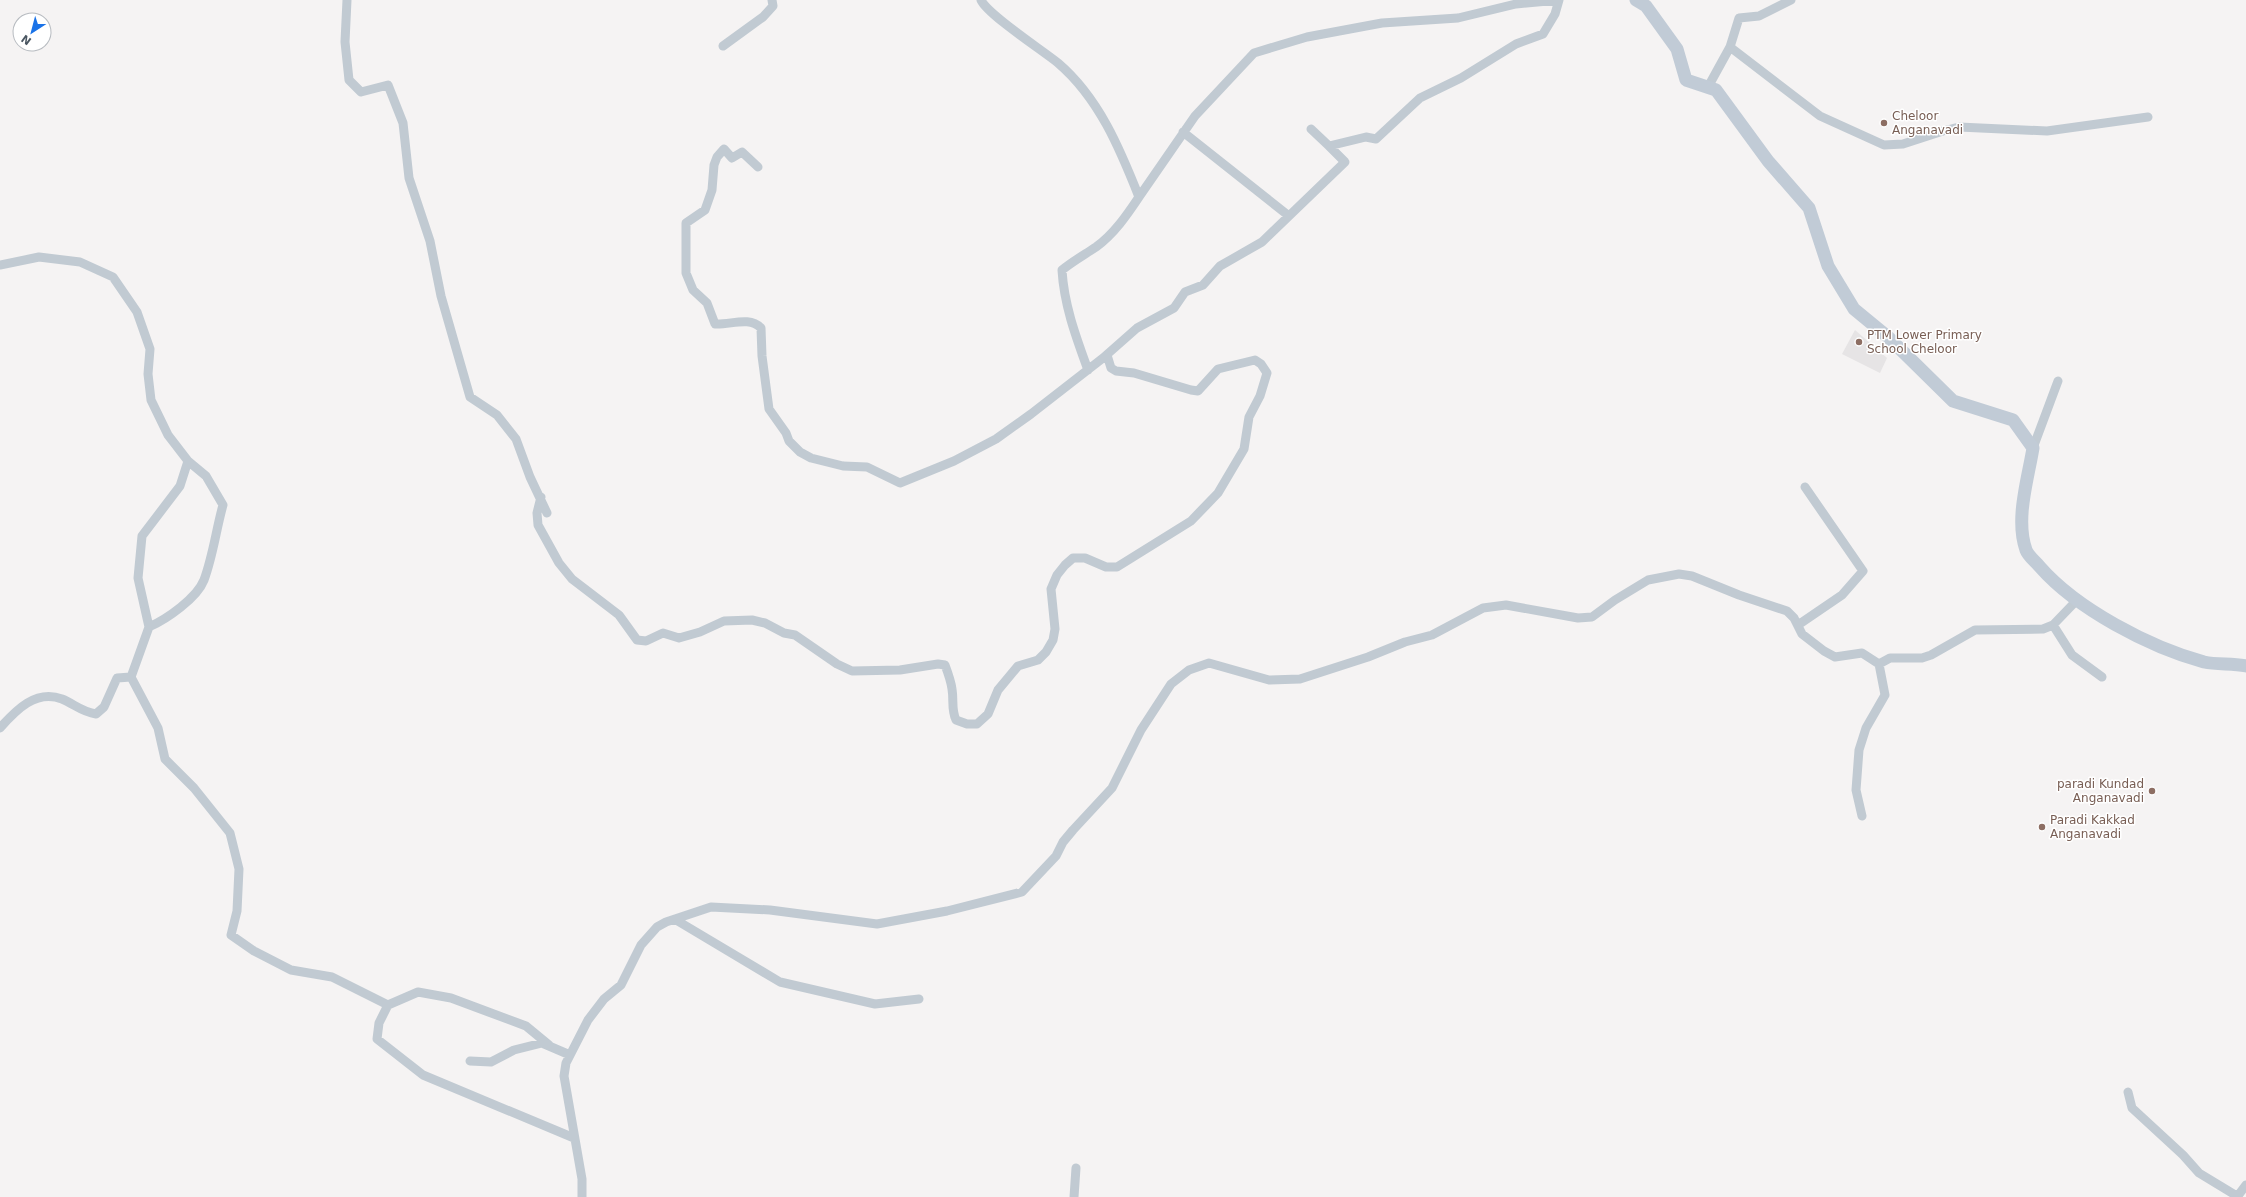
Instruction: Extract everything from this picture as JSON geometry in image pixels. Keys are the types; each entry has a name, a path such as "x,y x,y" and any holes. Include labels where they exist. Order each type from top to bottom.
{"main road":[{"path":"1636,0 1646,6 1677,49 1686,80 1716,90 1768,161 1809,208 1828,266 1854,309 1888,337 1953,401 2013,420 2033,448 2022,525 2026,551 2053,581 2104,618 2150,643 2204,662 2220,665 2231,663 2246,666"}],"street":[{"path":"347,0 346,42 349,80 361,92 388,85 403,123 409,178 430,241 441,296 470,397 497,415 516,439 530,477 541,497 547,513"},
{"path":"723,46 763,17 773,6 772,0"},
{"path":"980,0 1015,31 1059,64 1093,101 1122,154 1139,197"},
{"path":"1088,370 1072,326 1063,288 1062,270 1102,241 1124,220 1195,116 1254,53 1307,37 1382,23 1458,18 1516,4 1559,0 1555,14 1543,34 1516,44 1461,78 1420,98 1376,139 1366,137 1329,146"},
{"path":"1708,87 1730,46 1739,18 1759,16 1791,0"},
{"path":"1730,46 1820,116 1884,145 1903,144 1943,131 1960,128 2047,131 2148,117"},
{"path":"758,167 742,152 732,158 724,149 717,157 714,165 712,190 705,210 686,223 686,273 693,290 707,303 715,324 744,321 756,323 761,328 762,356 769,409 786,433 789,441 800,452 826,464 867,467 900,483 948,464 996,439 1088,370 1137,328 1174,308 1185,292 1203,285 1220,266 1262,242 1345,162 1311,129"},
{"path":"1184,132 1288,216"},
{"path":"0,265 39,257 80,262 113,276 137,312 150,349 148,374 151,400 168,435 188,461 206,476 222,505 204,581 196,592 165,620 150,628"},
{"path":"541,497 537,513 538,525 559,563 572,579 619,615 632,636 637,640 646,640 663,633 679,638 700,632 713,624 724,621 752,620 765,623 784,633 795,635 837,664 852,671 900,670 938,664 944,665 953,691 952,711 956,720 967,724 977,724 988,714 998,690 1018,666 1038,660 1046,652 1053,640 1055,629 1051,589 1057,575 1065,565 1073,558 1085,558 1106,567 1117,567 1192,521 1218,493 1244,449 1249,417 1260,396 1267,373 1261,364 1255,360 1218,369 1198,391 1190,390 1134,373 1116,371 1111,368 1106,355"},
{"path":"2033,448 2058,381"},
{"path":"188,461 180,486 142,536 138,578 150,628 131,677 158,728 165,759 194,788 230,834 239,869 237,911 231,935 254,951 291,970 332,978 388,1005"},
{"path":"1798,625 1842,595 1863,572 1805,487"},
{"path":"582,1197 582,1179 564,1076 570,1055 588,1020 604,998 621,985 627,976 641,945 657,927 666,922 676,920 711,907 770,910 877,924 947,911 1022,892 1056,856 1063,842 1112,788 1141,730 1171,684 1189,670 1209,663 1269,680 1300,679 1374,655 1404,642 1432,635 1483,608 1506,606 1578,618 1592,617 1615,600 1648,580 1679,574 1692,576 1739,596 1787,611 1794,618 1802,634 1812,643 1835,657 1862,653 1879,664 1885,695 1866,728 1859,750 1856,790 1862,816"},
{"path":"1879,664 1890,658 1922,658 1932,655 1975,630 2043,629 2054,625 2078,599"},
{"path":"2054,625 2072,655 2102,677"},
{"path":"0,728 29,701 44,696 62,699 85,712 96,714 104,707 117,678 131,677"},
{"path":"676,920 780,982 875,1004 919,999"},
{"path":"549,1045 526,1026 451,998 418,992 388,1005 379,1023 377,1039 423,1075 574,1138"},
{"path":"470,1061 491,1062 514,1050 542,1043 570,1055"},
{"path":"2128,1092 2132,1108 2183,1155 2200,1174 2237,1196 2246,1185"},
{"path":"1074,1197 1076,1168"}],"shaded area":[{"name":"PTM Lower Primary School Cheloor","path":"1855,330 1887,358 1880,373 1842,354"}],"place":[{"name":"Cheloor Anganavadi","path":"1884,123"},
{"name":"PTM Lower Primary School Cheloor","path":"1859,342"},
{"name":"paradi Kundad Anganavadi","path":"2152,791"},
{"name":"Paradi Kakkad Anganavadi","path":"2042,827"}]}
